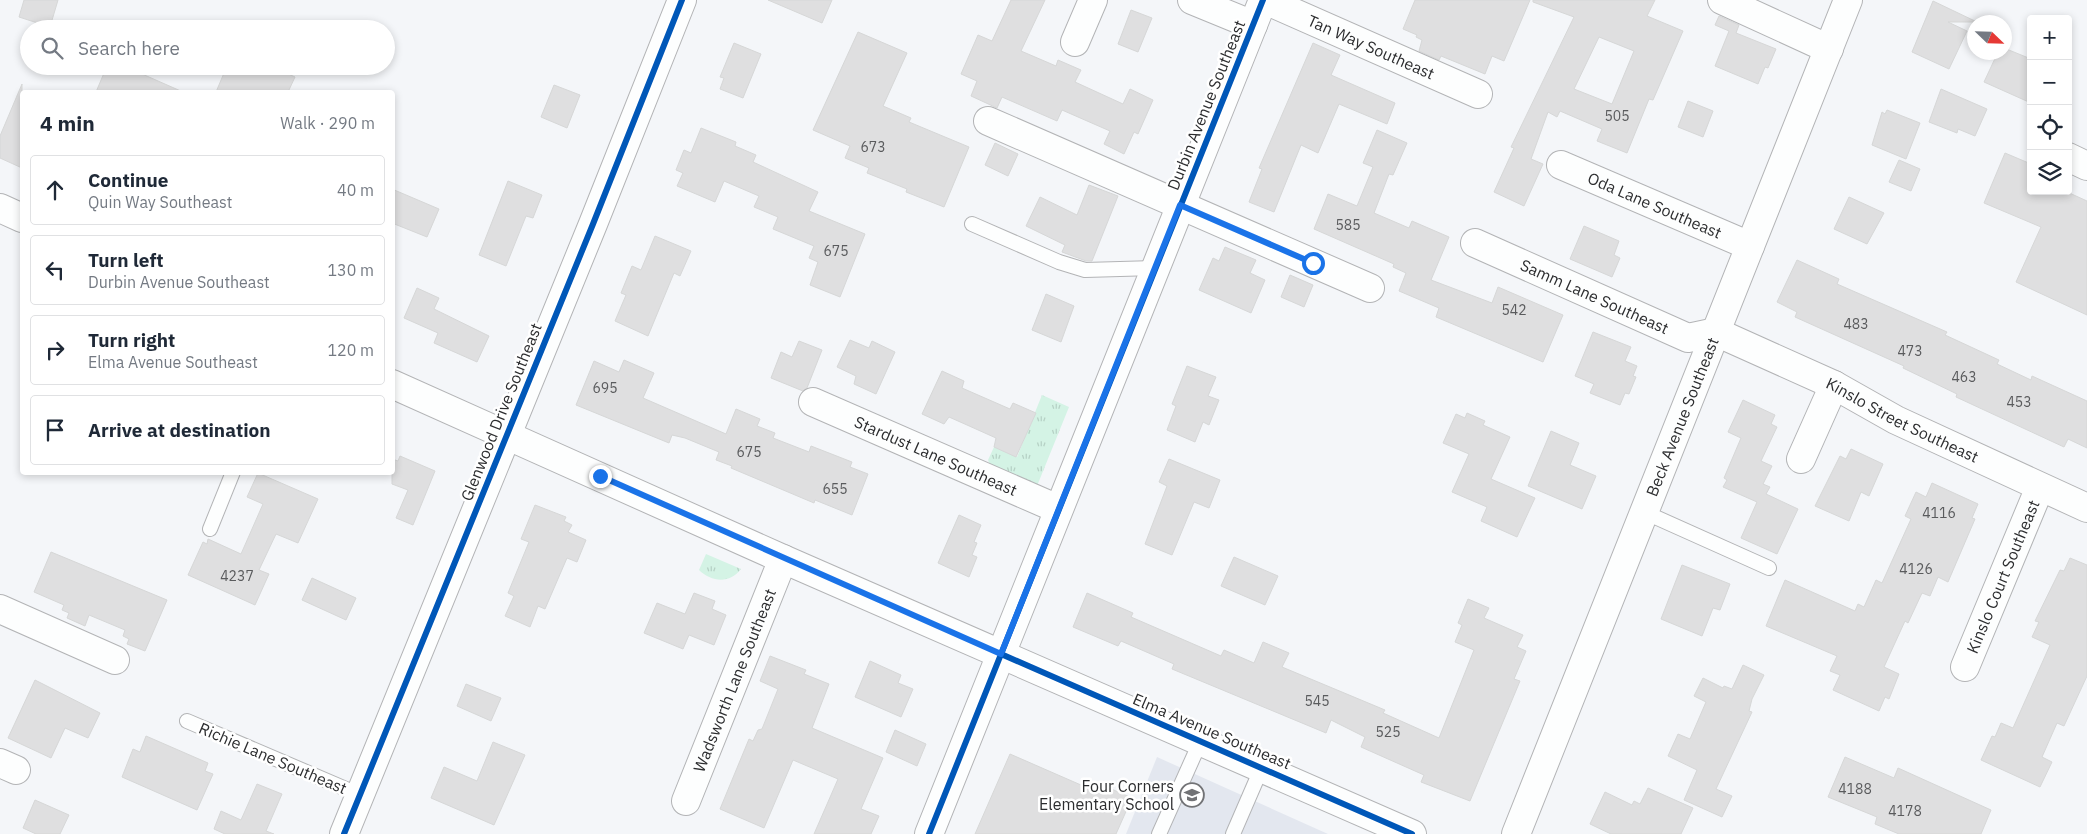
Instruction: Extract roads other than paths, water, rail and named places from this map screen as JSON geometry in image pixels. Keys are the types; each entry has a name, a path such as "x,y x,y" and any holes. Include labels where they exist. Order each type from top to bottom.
{"street":[{"name":"Glenwood Drive Southeast","path":"344,834 682,0"},
{"path":"1075,42 1093,0"},
{"path":"1192,0 1253,25"},
{"name":"Durbin Avenue Southeast","path":"929,834 1180,205 1264,0"},
{"name":"Tan Way Southeast","path":"1264,0 1478,94"},
{"path":"1722,0 1829,49"},
{"name":"Beck Avenue Southeast","path":"1516,834 1848,0"},
{"path":"988,121 1370,288"},
{"path":"2072,159 2087,166"},
{"name":"Oda Lane Southeast","path":"1561,165 1750,246"},
{"path":"0,208 20,217"},
{"name":"Samm Lane Southeast","path":"1475,243 1688,338 1716,332"},
{"name":"Kinslo Street Southeast","path":"1716,332 1834,385 1896,420 2087,508"},
{"name":"Elma Avenue Southeast","path":"395,385 783,559 1201,740 1412,834"},
{"path":"1801,459 1834,385"},
{"name":"Stardust Lane Southeast","path":"813,402 1058,509"},
{"name":"Kinslo Court Southeast","path":"1965,667 2040,486"},
{"name":"Wadsworth Lane Southeast","path":"686,801 783,559"},
{"path":"0,609 116,660"}],"lane":[{"path":"972,224 1060,262 1085,270 1155,268"},
{"path":"210,529 232,475"},
{"path":"1644,512 1769,568"},
{"name":"Richie Lane Southeast","path":"187,721 360,795"},
{"path":"1159,834 1201,740"},
{"path":"1233,834 1262,767"}],"place":[{"name":"Four Corners Elementary School","path":"1192,795"}]}
